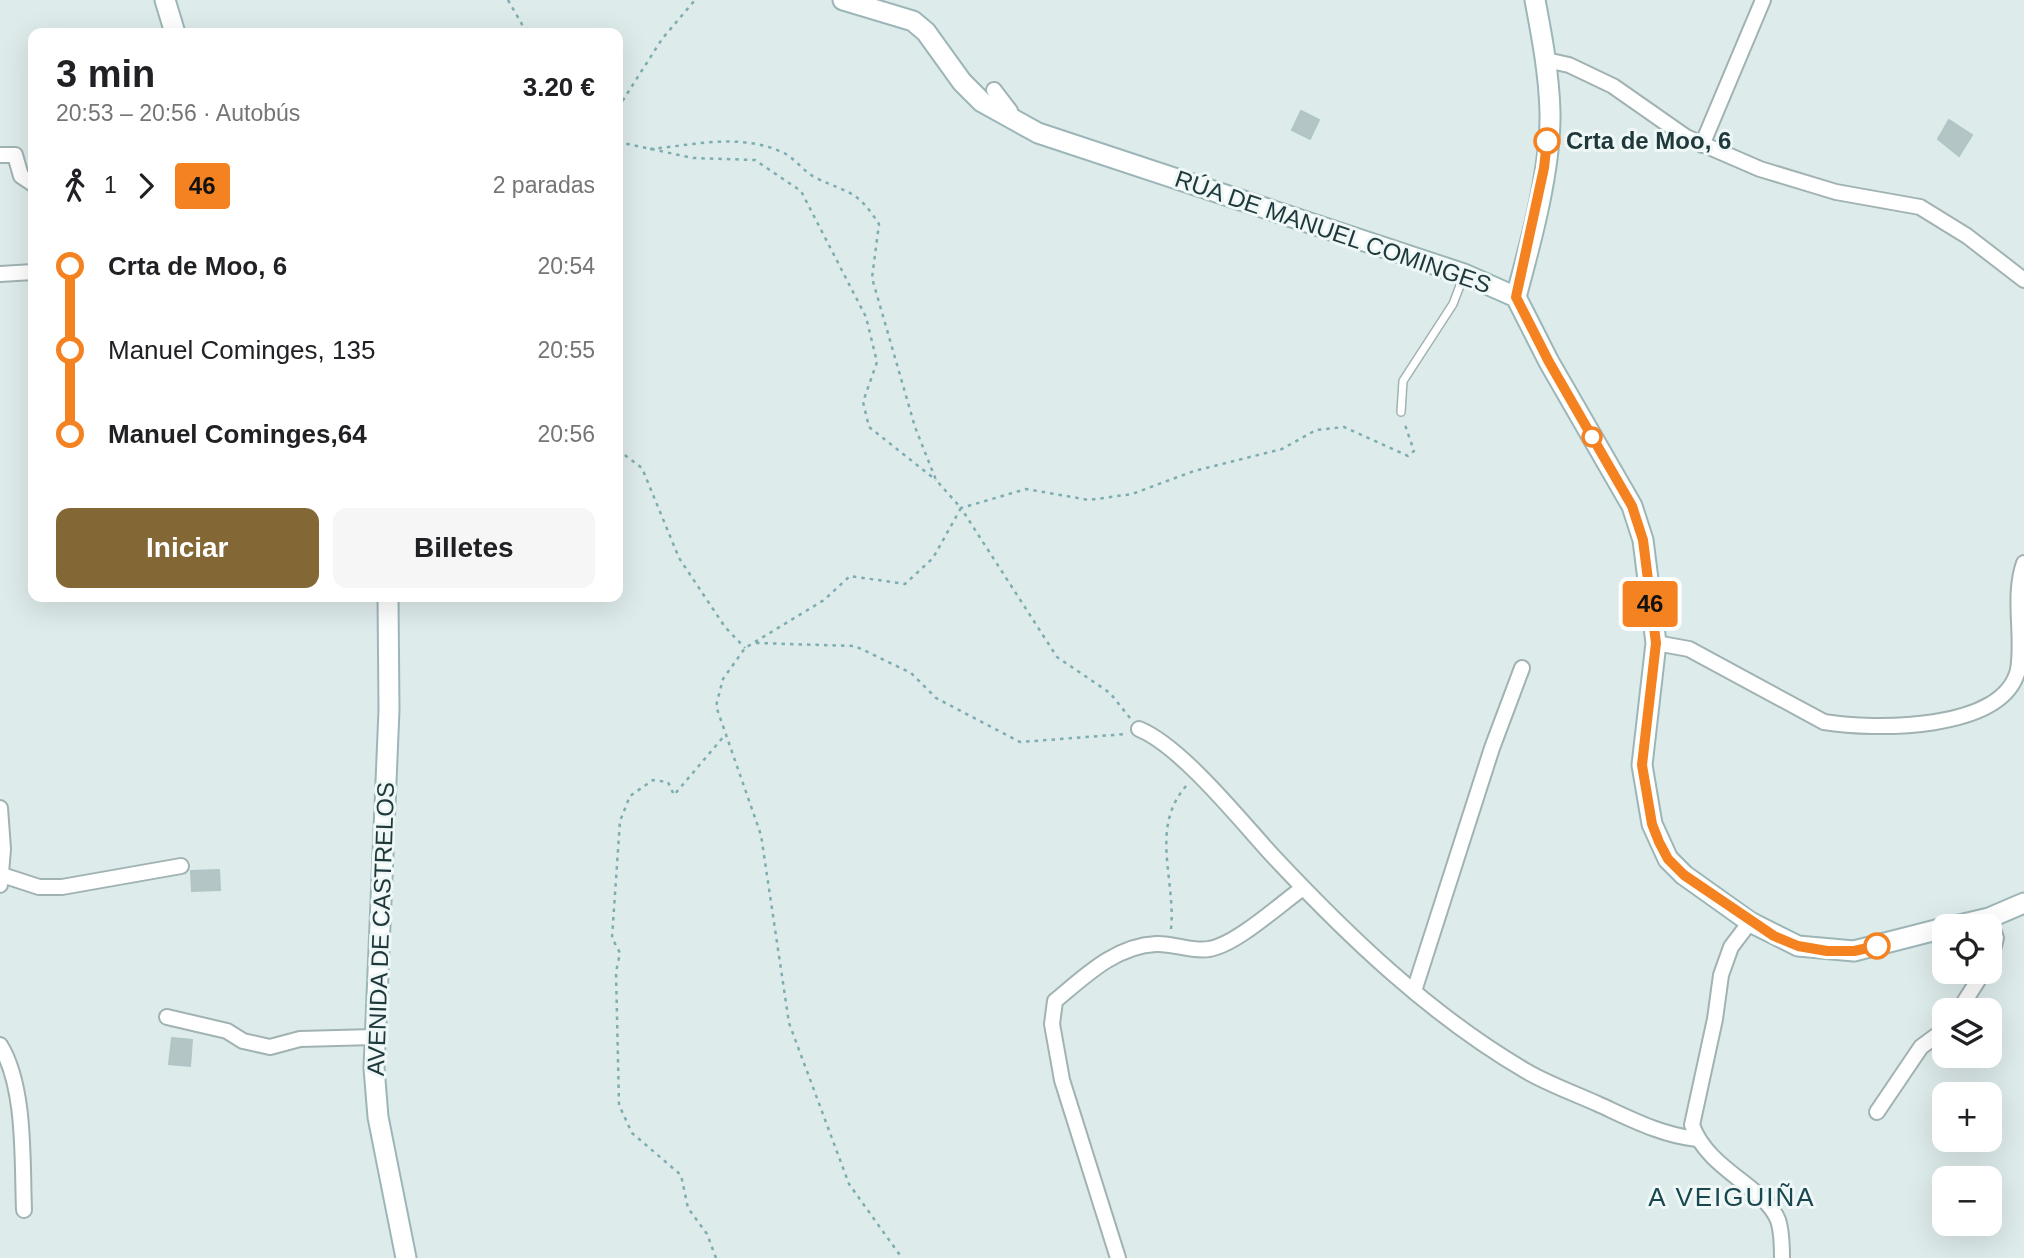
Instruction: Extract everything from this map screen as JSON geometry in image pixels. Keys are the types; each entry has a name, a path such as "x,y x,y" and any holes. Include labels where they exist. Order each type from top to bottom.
{"street":[{"path":"165,0 173,28"},
{"name":"RÚA DE MANUEL COMINGES","path":"843,0 913,21 926,32 962,82 982,102 1038,133 1464,274 1516,297 1549,362 1632,506 1643,540 1656,643 1642,757 1652,824 1668,859 1684,875 1750,922 1798,946 1827,951 1854,951 1932,931"},
{"path":"1516,297 1544,168 1550,114 1546,60 1535,0"},
{"path":"1702,145 1763,0"},
{"path":"1546,60 1569,65 1613,86 1702,145 1760,169 1836,192 1920,207 1967,236 2024,280"},
{"path":"994,90 1010,111 1007,118"},
{"path":"0,155 15,155 21,176 28,183"},
{"path":"0,274 28,272"},
{"path":"1656,643 1689,649 1824,722 1843,726 1946,720 1998,701 2014,682 2018,668 2020,583 2024,563"},
{"name":"AVENIDA DE CASTRELOS","path":"388,602 389,710 374,1037 378,1117 406,1258"},
{"path":"1414,991 1492,748 1522,668"},
{"path":"1139,729 1154,735 1197,775 1303,888 1414,991 1458,1027 1528,1072 1668,1136 1697,1139"},
{"path":"0,808 1,880 39,887 62,887 181,866"},
{"path":"1118,1258 1062,1080 1052,1024 1055,1001 1102,962 1128,949 1156,944 1210,949 1236,937 1303,888"},
{"path":"1998,914 2024,903"},
{"path":"1750,922 1731,947 1721,975 1715,1019 1692,1125 1697,1139 1709,1155 1765,1203 1777,1219 1782,1258"},
{"path":"167,1017 227,1031 243,1041 270,1047 300,1039 374,1037"},
{"path":"1877,1112 1921,1047 1932,1039"},
{"path":"0,1045 13,1076 22,1145 24,1210"}],"lane":[{"path":"1401,412 1403,381 1453,304 1464,274"}],"path":[{"path":"508,0 524,28"},
{"path":"623,100 662,40 695,0"},
{"path":"650,149 749,140 784,153 815,177 838,185 863,200 879,223 872,278 915,427 936,480"},
{"path":"623,143 693,158 755,160 801,191 866,317 877,362 863,402 869,428 936,480 961,508 1057,657 1110,692 1139,729 1124,736 1020,742 936,698 911,673 855,646 754,643"},
{"path":"902,1258 849,1184 789,1023 761,835 716,706 723,679 745,648 824,600 850,576 905,584 933,558 961,508 1026,489 1089,500 1132,495 1194,471 1282,449 1316,430 1344,427 1408,456 1414,452 1401,412"},
{"path":"623,454 642,468 679,558 725,627 745,648"},
{"path":"716,1258 707,1234 688,1208 681,1175 632,1133 619,1105 616,972 620,953 612,938 620,821 630,796 653,780 668,782 674,795 725,735"},
{"path":"1169,945 1172,917 1165,828 1175,799 1197,775"}],"building":[{"path":"1301,111 1319,120 1310,139 1292,130"},
{"path":"1949,120 1972,135 1959,156 1938,139"},
{"path":"219,870 220,890 192,891 191,871"},
{"path":"172,1038 192,1040 190,1066 169,1064"}],"bus line":[{"name":"46","path":"1547,141 1544,168 1516,297 1549,362 1632,506 1643,540 1656,643 1642,765 1652,824 1659,842 1668,859 1684,875 1774,936 1798,946 1827,951 1854,951 1877,946"}],"place":[{"name":"Crta de Moo, 6","path":"1547,141"}],"district":[{"name":"A VEIGUIÑA","path":"1732,1197"}]}
